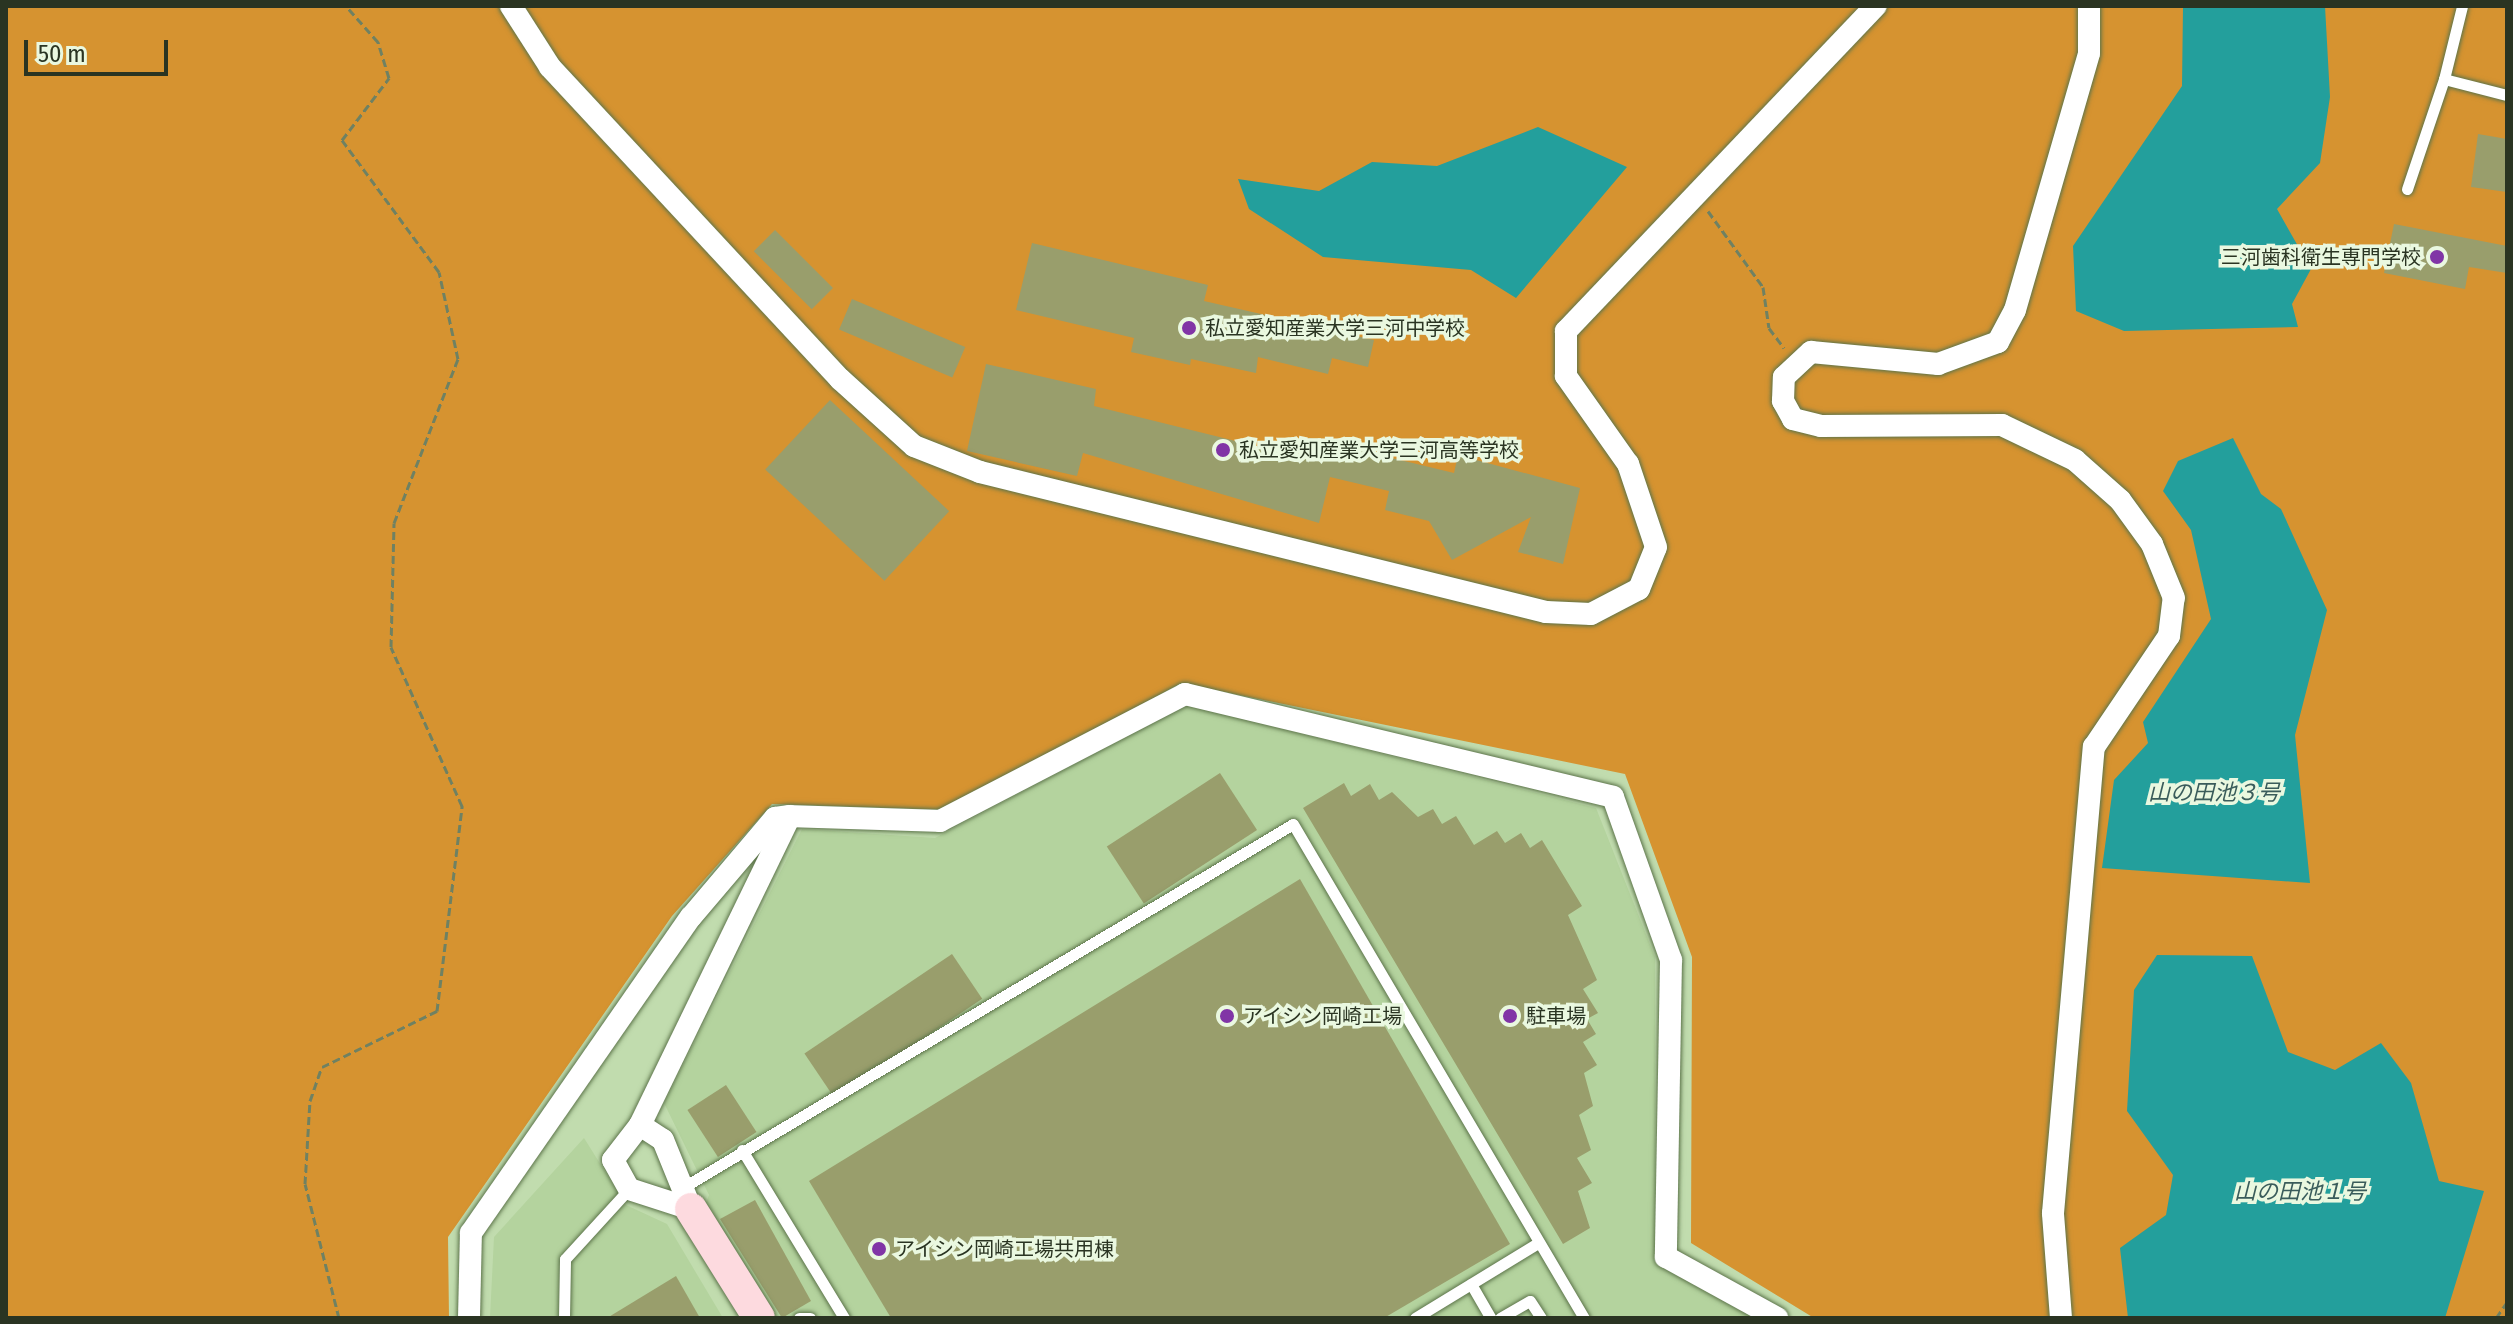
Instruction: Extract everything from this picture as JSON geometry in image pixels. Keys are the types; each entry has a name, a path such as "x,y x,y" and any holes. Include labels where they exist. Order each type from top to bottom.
{"street":[{"path":"511,6 550,67 840,379 914,446 980,472 1546,612 1591,614 1619,605 1650,572 1650,514 1628,464 1566,376 1562,354 1566,331 1699,198 1876,6"},
{"path":"2061,1318 2053,1213 2094,747 2169,636 2174,598 2152,544 2120,500 2075,460 2002,425 1821,426 1793,419 1783,401 1794,360 1811,352 1938,364 1998,342 2015,310 2089,53 2089,6"},
{"path":"469,1318 471,1233 691,917 775,818 940,821 1185,694 1613,797 1671,960 1666,1257 1777,1318"},
{"path":"689,1197 629,1189 613,1160 640,1125 790,816"},
{"path":"640,1125 663,1140 689,1197 759,1318"}],"lane":[{"path":"2407,189 2444,79 2462,6"},
{"path":"2444,79 2507,95"},
{"path":"689,1197 742,1150 1293,824 1584,1318"},
{"path":"742,1150 844,1318"},
{"path":"564,1318 565,1259 629,1189"},
{"path":"1415,1318 1538,1243"},
{"path":"1471,1284 1491,1318"},
{"path":"1500,1318 1530,1301 1541,1318"},
{"path":"799,1318 810,1318"}],"path":[{"path":"339,1318 305,1184 310,1101 322,1067 437,1011 462,806 391,647 394,523 458,359 439,272 342,140 389,78 378,42 346,6"},
{"path":"1699,198 1763,287 1769,328 1794,360"},
{"path":"2496,1318 2507,1302"}],"shaded area":[{"path":"6,6 2507,6 2507,1318 1814,1318 1691,1243 1692,957 1625,774 1181,683 950,810 772,804 672,916 448,1237 449,1318 6,1318"},
{"path":"1187,705 1596,808 1655,957 1655,1262 1754,1318 767,1318 703,1211 709,1195 664,1103 802,829 935,838"},
{"path":"584,1138 626,1205 667,1224 723,1318 490,1318 494,1237"}],"water":[{"path":"2183,6 2325,6 2330,97 2320,163 2277,209 2311,269 2292,304 2298,327 2124,331 2076,311 2073,246 2182,86"},
{"path":"1538,127 1627,167 1516,298 1471,270 1323,257 1249,209 1238,179 1319,191 1372,162 1437,166"},
{"name":"山の田池３号","path":"2233,438 2261,494 2281,509 2327,610 2295,735 2310,883 2102,868 2114,780 2148,743 2143,722 2211,619 2191,530 2163,491 2178,461"},
{"name":"山の田池１号","path":"2157,955 2252,956 2288,1052 2335,1070 2381,1043 2411,1083 2439,1181 2484,1191 2445,1318 2128,1318 2120,1248 2166,1215 2173,1175 2127,1111 2134,990"}],"building":[{"path":"2478,134 2507,139 2507,192 2471,187"},
{"path":"2394,224 2507,246 2507,273 2469,267 2465,289 2384,273"},
{"path":"775,230 833,288 812,309 754,251"},
{"path":"1032,243 1208,285 1204,301 1374,340 1368,367 1332,358 1328,374 1258,357 1256,373 1191,359 1190,365 1131,352 1134,338 1016,310"},
{"path":"852,299 965,347 952,377 839,329"},
{"path":"986,364 1096,389 1094,406 1304,458 1309,438 1454,473 1458,455 1580,488 1563,564 1518,552 1531,517 1452,560 1429,521 1385,510 1389,491 1330,477 1319,523 1083,453 1077,476 967,451"},
{"path":"830,400 949,511 884,581 765,469"},
{"path":"1220,773 1257,830 1144,904 1107,847"},
{"name":"駐車場","path":"1344,783 1351,796 1370,784 1379,800 1392,792 1418,817 1433,809 1442,824 1456,816 1474,845 1497,831 1505,843 1521,833 1530,848 1542,840 1582,906 1568,915 1597,980 1583,989 1598,1013 1587,1019 1596,1034 1583,1042 1597,1065 1584,1073 1593,1106 1579,1115 1591,1150 1577,1158 1592,1183 1578,1191 1590,1228 1563,1244 1303,808"},
{"name":"アイシン岡崎工場","path":"1300,879 1510,1244 1384,1318 891,1318 809,1181"},
{"path":"952,954 982,999 835,1098 804,1054"},
{"path":"726,1085 756,1132 718,1157 687,1110"},
{"path":"755,1200 811,1301 782,1318 720,1219"},
{"path":"676,1276 700,1318 607,1318"}],"place":[{"name":"三河歯科衛生専門学校","path":"2437,257"},
{"name":"私立愛知産業大学三河中学校","path":"1189,328"},
{"name":"私立愛知産業大学三河高等学校","path":"1223,450"},
{"name":"アイシン岡崎工場","path":"1227,1016"},
{"name":"駐車場","path":"1510,1016"},
{"name":"アイシン岡崎工場共用棟","path":"879,1249"}]}
